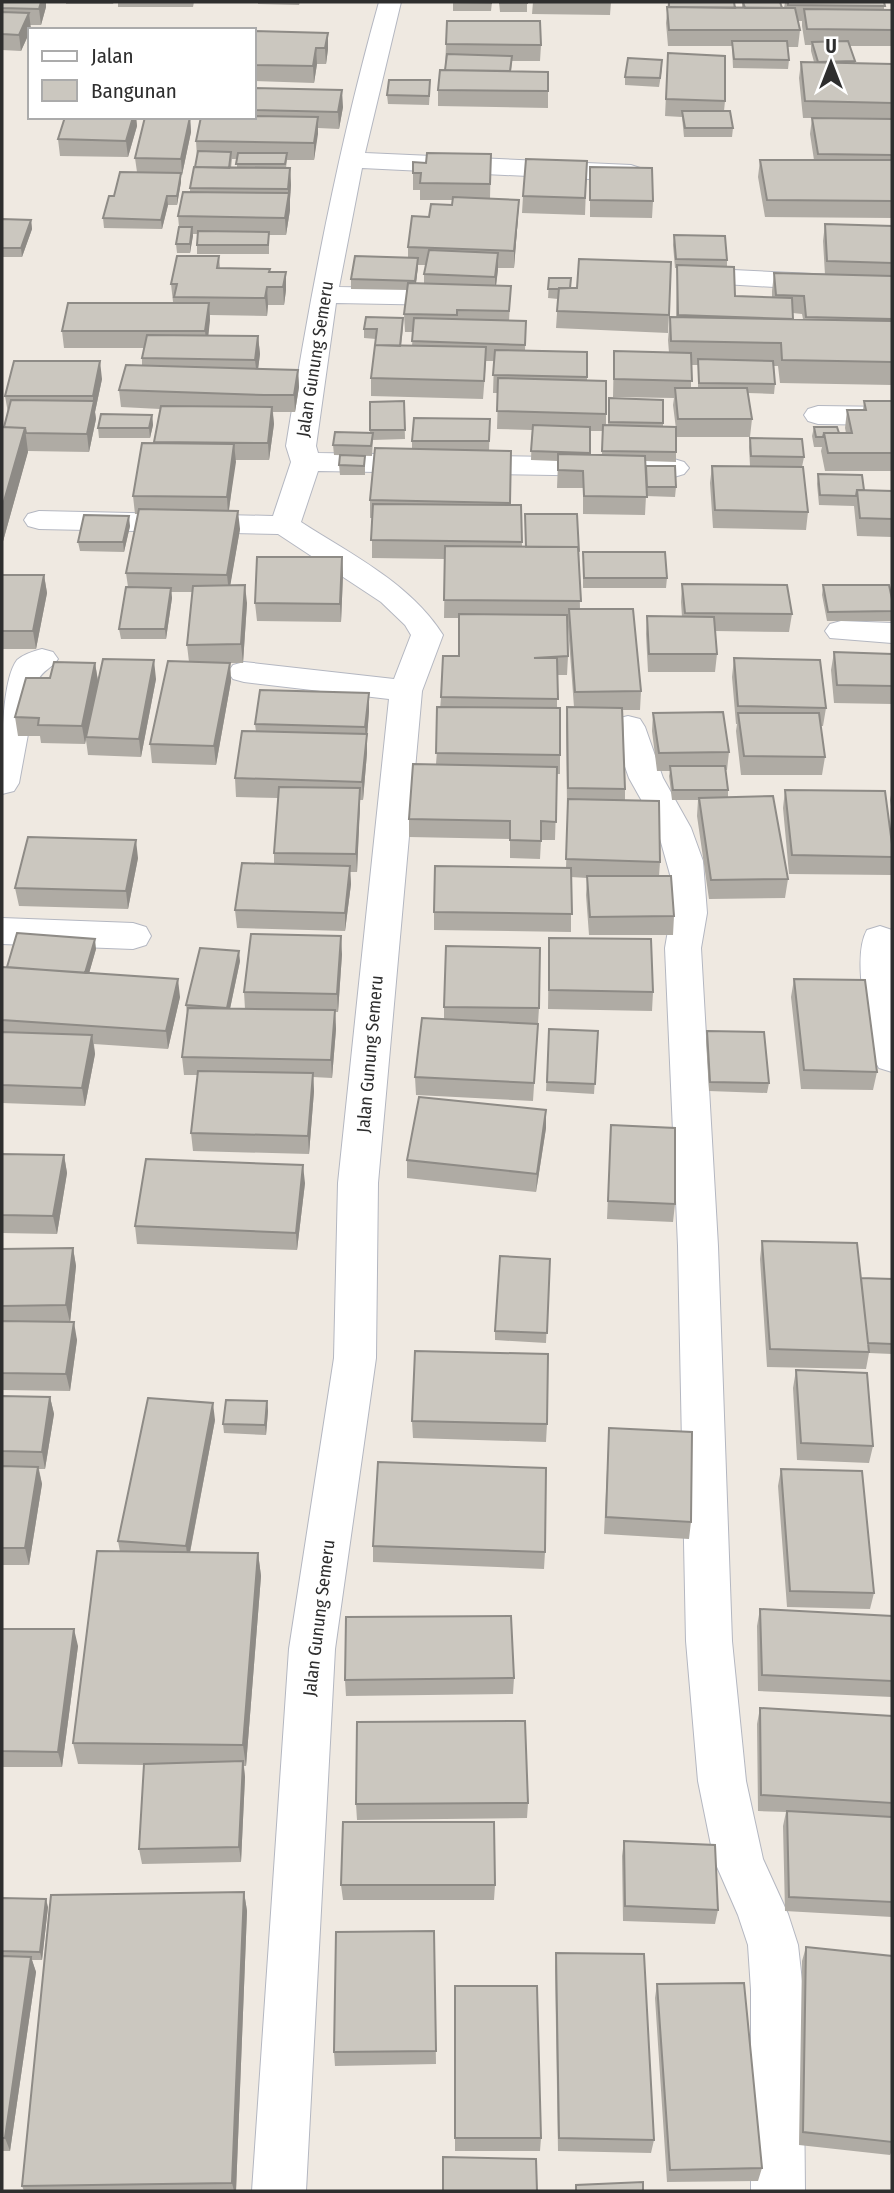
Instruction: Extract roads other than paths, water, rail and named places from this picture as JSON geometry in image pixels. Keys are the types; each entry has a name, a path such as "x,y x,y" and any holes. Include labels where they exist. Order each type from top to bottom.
{"street":[{"name":"Jalan Gunung Semeru","path":"279,2191 312,1649 355,1358 358,1183 406,691 427,635 417,619 392,595 285,525 306,462 301,446 324,295 351,160 390,2"},
{"path":"351,160 631,173"},
{"path":"733,278 892,286"},
{"path":"324,295 445,298"},
{"path":"818,415 892,415"},
{"path":"306,462 674,468"},
{"path":"39,520 285,525"},
{"path":"841,631 892,633"},
{"path":"2,783 22,680 28,667 42,659"},
{"path":"244,672 406,691"},
{"path":"628,727 643,773 666,811 683,847 691,886 690,919 682,948 698,1246 709,1641 722,1781 739,1860 763,1914 773,1945 777,1990 778,2191"},
{"path":"2,931 133,936"},
{"path":"880,939 879,967 892,1058"},
{"path":"646,947 682,948"}]}
